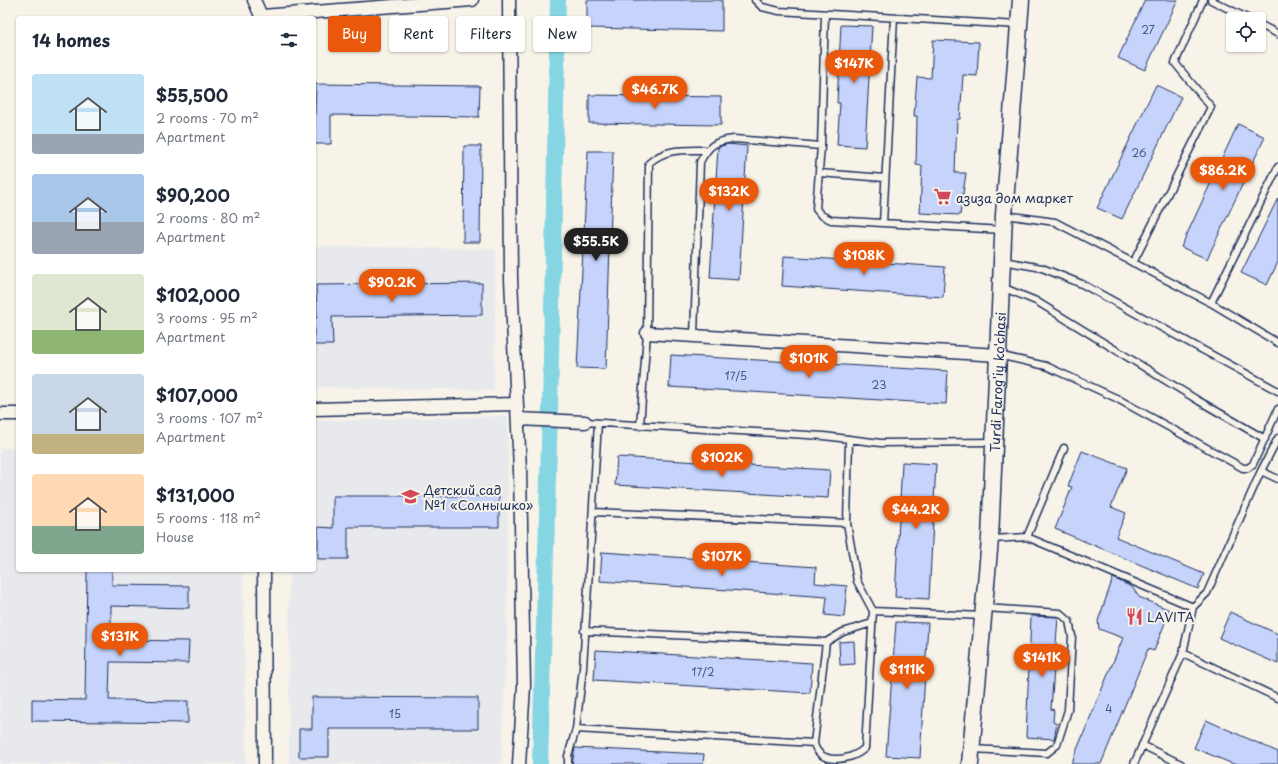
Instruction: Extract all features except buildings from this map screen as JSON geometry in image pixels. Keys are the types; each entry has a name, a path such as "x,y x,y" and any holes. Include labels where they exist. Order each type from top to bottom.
{"street":[{"path":"254,0 262,16"},
{"path":"274,16 472,0"},
{"path":"509,0 511,279 518,419 524,686 519,764"},
{"name":"Turdi Farog'iy ko'chasi","path":"970,756 990,539 1004,223 1021,0"},
{"path":"647,333 998,355"},
{"path":"316,408 517,404"},
{"path":"0,414 16,414"},
{"path":"518,419 583,422"},
{"path":"264,572 265,764"}],"lane":[{"path":"755,0 762,7 779,11 1019,25"},
{"path":"1132,263 1211,107 1175,63 1204,0"},
{"path":"1211,0 1235,12"},
{"path":"825,14 819,173 816,209 821,215 831,220 883,223 1055,222 1211,303 1278,343"},
{"path":"883,223 894,18"},
{"path":"1266,28 1278,34"},
{"path":"694,336 700,162 706,150 720,140 734,139 820,146"},
{"path":"640,426 647,333 650,162 658,155 672,150 706,150"},
{"path":"1211,303 1278,167"},
{"path":"819,173 885,178"},
{"path":"1002,261 1042,268 1082,284 1278,391"},
{"path":"1001,287 1036,301 1199,401 1265,439"},
{"path":"998,355 1046,366 1116,398 1243,468 1248,468 1254,464 1278,409"},
{"path":"583,422 824,436 881,443 994,442"},
{"path":"568,764 568,756 576,729 584,668 584,631 598,423"},
{"path":"1134,764 1183,653 1193,607 1207,593 1261,471 1278,438"},
{"path":"826,642 814,743 815,753 822,759 832,763 842,763 855,757 865,748 873,611 857,581 847,523 849,440"},
{"path":"1026,537 1064,448"},
{"path":"1261,471 1278,479"},
{"path":"593,512 847,523"},
{"path":"990,539 1026,537 1193,607"},
{"path":"873,611 1060,613 1069,621 1072,636 1068,710 1057,745 1047,753 970,756"},
{"path":"584,631 826,642 843,632 872,623"},
{"path":"1183,653 1278,698"},
{"path":"576,729 814,743"},
{"path":"1142,745 1181,764"}],"shaded area":[{"path":"316,246 496,249 494,390 316,387"},
{"name":"Детский сад №1 «Солнышко»","path":"508,416 507,639 501,764 289,764 289,572 316,572 316,421"},
{"path":"0,448 16,448 16,572 243,572 246,764 0,764"}],"waterway":[{"path":"540,764 550,409 558,0"}],"place":[{"name":"азиза дом маркет","path":"943,197"},
{"name":"Детский сад №1 «Солнышко»","path":"411,496"},
{"name":"LAVITA","path":"1134,616"}]}
